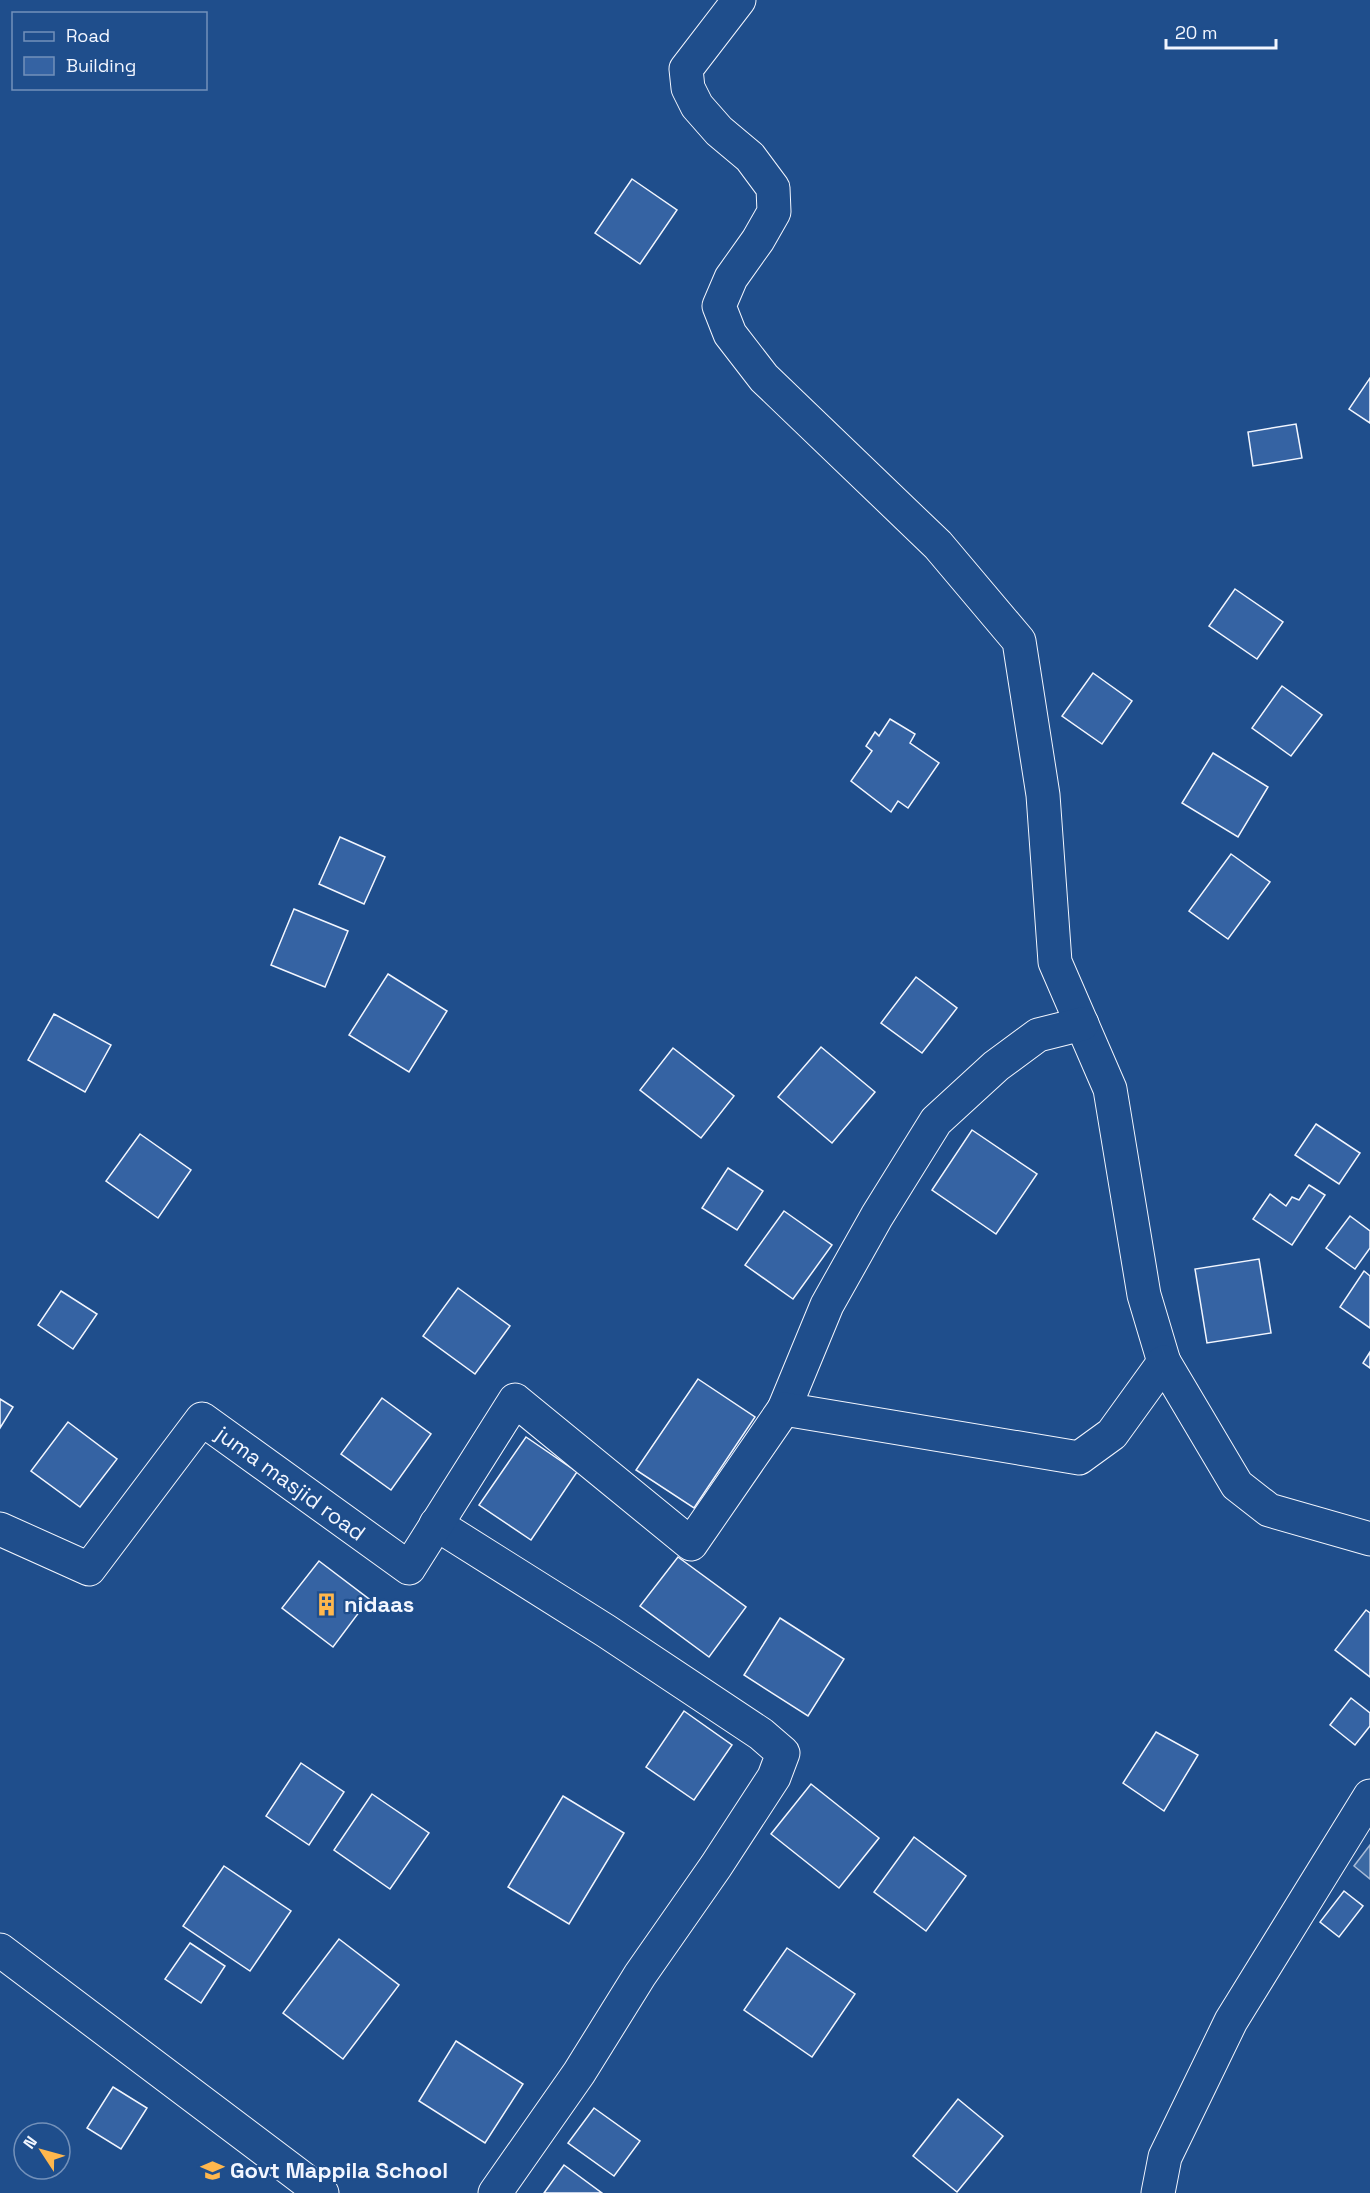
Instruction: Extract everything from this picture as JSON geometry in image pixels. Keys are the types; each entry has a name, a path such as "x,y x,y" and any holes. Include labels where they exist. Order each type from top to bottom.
{"street":[{"path":"739,0 687,69 688,88 698,106 719,131 750,157 773,188 774,212 758,240 731,278 719,306 730,334 764,378 938,545 1019,641 1043,795 1055,962 1110,1089 1144,1295 1164,1362 1237,1485 1269,1510 1370,1539"},
{"path":"495,2193 579,2073 640,1975 729,1846 774,1777 783,1753 761,1734 606,1631 436,1524 515,1400 691,1544 784,1409 828,1305 877,1216 936,1121 996,1066 1038,1035 1082,1024"},
{"path":"784,1409 1079,1458 1112,1434 1164,1362"},
{"name":"juma masjid road","path":"0,1529 89,1569 202,1419 409,1568 436,1524"},
{"path":"1158,2193 1165,2157 1231,2021 1370,1796"},
{"path":"0,1950 322,2193"}],"water":[{"path":"1370,1845 1370,1879 1354,1866"}],"building":[{"path":"632,179 677,210 640,264 595,233"},
{"path":"1370,378 1370,423 1349,409"},
{"path":"1296,424 1302,458 1253,466 1248,432"},
{"path":"1235,589 1283,622 1257,659 1209,626"},
{"path":"1093,673 1132,701 1102,744 1062,716"},
{"path":"1282,686 1322,715 1291,756 1252,728"},
{"path":"890,719 915,734 910,743 939,763 908,808 898,801 891,812 851,781 872,751 866,746 875,732 879,736"},
{"path":"1213,753 1268,787 1238,837 1182,803"},
{"path":"340,837 385,857 364,904 319,884"},
{"path":"1231,854 1270,882 1228,939 1189,911"},
{"path":"294,909 348,931 325,987 271,965"},
{"path":"388,974 447,1011 409,1072 349,1035"},
{"path":"916,977 957,1008 922,1053 881,1023"},
{"path":"54,1014 111,1045 85,1092 28,1060"},
{"path":"821,1047 875,1092 832,1143 778,1097"},
{"path":"673,1048 734,1096 701,1138 640,1090"},
{"path":"1316,1124 1360,1153 1339,1184 1295,1155"},
{"path":"972,1130 1037,1174 996,1234 932,1190"},
{"path":"140,1134 191,1170 158,1218 106,1181"},
{"path":"728,1168 763,1191 737,1230 702,1208"},
{"path":"1309,1185 1325,1195 1292,1245 1253,1219 1270,1194 1286,1206 1292,1197 1299,1200"},
{"path":"784,1211 832,1245 793,1299 745,1265"},
{"path":"1350,1216 1370,1231 1370,1248 1355,1269 1326,1248"},
{"path":"1259,1259 1271,1333 1207,1343 1195,1269"},
{"path":"1364,1271 1370,1276 1370,1328 1340,1307"},
{"path":"458,1288 510,1326 475,1374 423,1336"},
{"path":"61,1291 97,1314 73,1349 38,1325"},
{"path":"1370,1352 1370,1368 1363,1363"},
{"path":"698,1379 755,1417 694,1508 636,1470"},
{"path":"382,1398 431,1434 391,1490 341,1454"},
{"path":"0,1399 13,1407 0,1428"},
{"path":"68,1422 117,1459 80,1507 31,1471"},
{"path":"526,1437 577,1472 531,1540 479,1505"},
{"path":"678,1557 746,1607 709,1657 640,1606"},
{"name":"nidaas","path":"319,1561 369,1599 333,1647 282,1608"},
{"path":"1366,1610 1370,1613 1370,1677 1335,1650"},
{"path":"780,1618 844,1659 808,1716 744,1675"},
{"path":"1351,1698 1370,1713 1370,1726 1355,1745 1330,1725"},
{"path":"684,1711 732,1745 694,1800 646,1767"},
{"path":"1156,1732 1198,1755 1164,1811 1123,1783"},
{"path":"301,1763 344,1792 309,1845 266,1816"},
{"path":"811,1784 879,1838 839,1888 771,1834"},
{"path":"372,1794 429,1833 390,1889 334,1850"},
{"path":"563,1796 624,1833 569,1924 508,1887"},
{"path":"914,1837 966,1876 926,1931 874,1892"},
{"path":"224,1866 291,1911 250,1971 183,1926"},
{"path":"1344,1891 1363,1906 1339,1937 1320,1922"},
{"path":"339,1939 399,1985 343,2059 283,2013"},
{"path":"190,1943 225,1966 201,2003 165,1979"},
{"path":"787,1948 855,1994 812,2057 744,2010"},
{"path":"456,2041 523,2084 485,2143 419,2101"},
{"path":"113,2087 147,2108 121,2149 87,2128"},
{"path":"958,2099 1003,2136 957,2192 913,2156"},
{"path":"594,2108 640,2141 614,2176 568,2143"},
{"path":"564,2165 602,2193 544,2193"}],"place":[{"name":"nidaas","path":"326,1604"},
{"name":"Govt Mappila School","path":"212,2170"}]}
